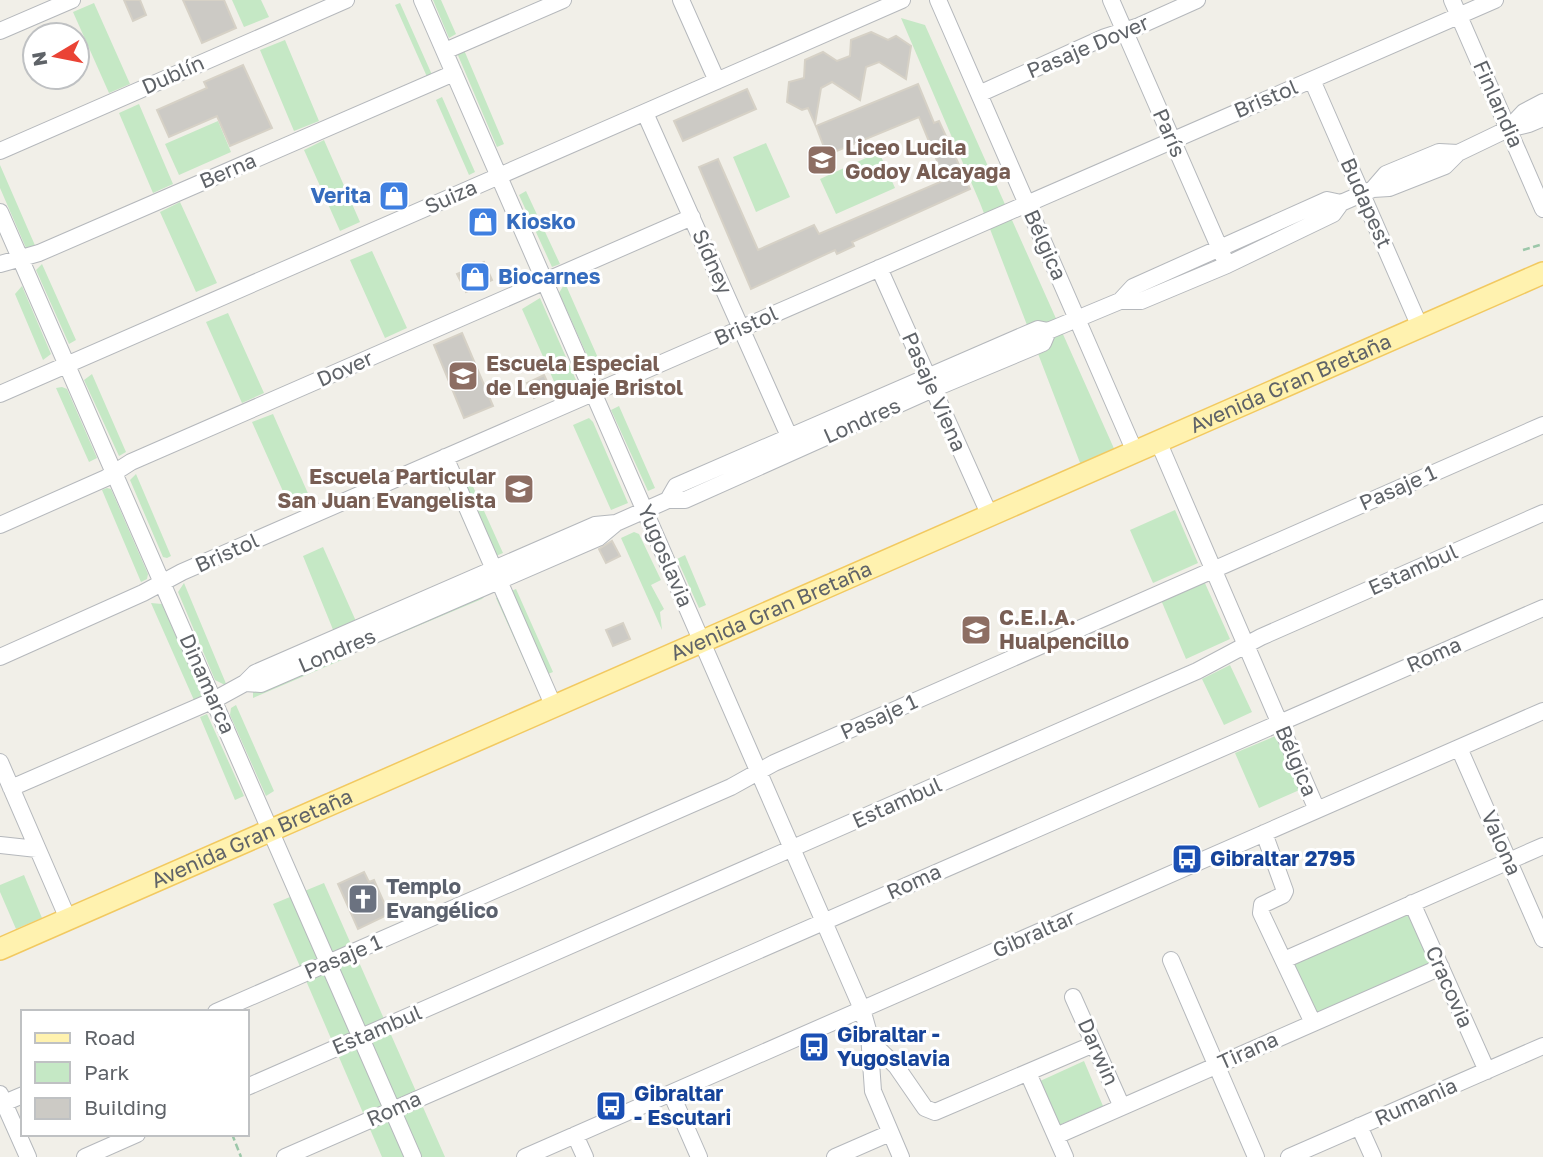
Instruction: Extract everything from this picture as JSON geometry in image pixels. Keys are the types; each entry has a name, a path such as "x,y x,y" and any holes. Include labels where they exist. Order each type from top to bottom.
{"main road":[{"name":"Avenida Gran Bretaña","path":"0,949 1543,273"}],"street":[{"path":"0,32 72,0"},
{"name":"Dublín","path":"0,150 346,0"},
{"name":"Yugoslavia","path":"422,0 863,1009 870,1041 873,1091 901,1157"},
{"path":"445,51 563,0"},
{"path":"681,0 717,81"},
{"name":"Suiza","path":"0,394 902,0"},
{"name":"Bélgica","path":"938,0 1135,452"},
{"name":"París","path":"1111,0 1227,265"},
{"name":"Pasaje Dover","path":"979,94 1105,37 1197,0"},
{"name":"Finlandia","path":"1452,0 1543,209"},
{"name":"Bristol","path":"0,657 445,457 1495,0"},
{"name":"Berna","path":"0,264 39,253 454,73"},
{"name":"Budapest","path":"1312,80 1367,192 1419,327"},
{"name":"Londres","path":"1508,129 1524,111 1543,102"},
{"name":"Sídney","path":"645,113 792,443"},
{"name":"Londres","path":"11,788 214,700 245,683 261,684 497,575 598,538 616,523 668,500 685,500 792,443 930,383 1043,343 1048,331 1120,301 1141,301 1227,265 1333,214 1341,204 1367,192 1386,174 1439,152 1458,153 1508,129 1543,118"},
{"name":"Londres","path":"1120,301 1133,286 1327,200 1341,204"},
{"name":"Dinamarca","path":"0,212 413,1157"},
{"name":"Dover","path":"0,526 114,473 131,462 692,217"},
{"name":"Pasaje Viena","path":"879,268 990,516"},
{"name":"Pasaje 1","path":"221,1010 731,787 774,763 1543,425"},
{"name":"Bélgica","path":"1158,441 1317,810"},
{"path":"445,457 554,707"},
{"name":"Estambul","path":"248,1087 1215,663 1261,637 1543,513"},
{"name":"Roma","path":"285,1157 1543,608"},
{"name":"Gibraltar","path":"525,1157 1543,711"},
{"name":"Valona","path":"1459,748 1543,939"},
{"path":"0,762 68,919"},
{"path":"1264,834 1285,891 1283,895 1262,905 1261,913 1313,1023"},
{"path":"0,845 37,849"},
{"path":"1284,960 1543,846"},
{"name":"Cracovia","path":"1412,903 1487,1071"},
{"path":"1171,960 1256,1157"},
{"name":"Tirana","path":"1056,1136 1441,967"},
{"name":"Darwin","path":"1073,997 1122,1107"},
{"path":"870,1041 895,1066 930,1112 939,1111 1094,1044"},
{"name":"Rumania","path":"1289,1157 1543,1046"},
{"path":"1028,1073 1065,1157"},
{"path":"671,1093 699,1157"},
{"path":"21,1096 2,1099 6,1126 28,1157"},
{"path":"1359,1126 1373,1157"},
{"path":"835,1157 890,1133"},
{"path":"575,1135 585,1157"},
{"path":"85,1157 132,1136"}],"path":[{"path":"1523,250 1543,244"},
{"path":"233,1136 242,1157"}],"green space":[{"path":"232,0 261,0 269,17 244,27"},
{"path":"433,0 441,0 456,34 449,38"},
{"path":"94,3 130,84 109,93 91,52 91,21 77,21 73,12"},
{"path":"400,3 433,77 428,79 395,5"},
{"path":"901,18 925,25 1116,453 1082,468 980,203"},
{"path":"285,40 319,121 294,131 260,50"},
{"path":"464,50 504,144 497,147 457,53"},
{"path":"442,97 475,172 469,175 436,100"},
{"path":"139,104 173,184 153,193 119,113"},
{"path":"218,121 231,152 179,175 165,144"},
{"path":"324,140 360,222 340,231 304,150"},
{"path":"766,143 790,197 756,212 733,157"},
{"path":"879,152 895,188 836,214 820,179"},
{"path":"0,165 37,250 31,252 26,248 0,188"},
{"path":"526,191 560,264 552,267 519,195"},
{"path":"180,202 217,283 196,292 160,212"},
{"path":"372,251 407,328 385,338 350,260"},
{"path":"42,264 76,340 69,344 36,270"},
{"path":"565,283 602,367 594,371 559,293"},
{"path":"22,286 51,354 43,360 15,294"},
{"path":"540,298 576,380 574,388 560,395 522,309"},
{"path":"228,313 264,393 242,403 206,322"},
{"path":"92,374 126,452 119,456 84,380"},
{"path":"56,388 67,389 97,458 89,462"},
{"path":"619,406 655,488 648,491 611,410"},
{"path":"273,414 310,498 290,507 252,422"},
{"path":"589,418 628,503 611,510 573,425"},
{"path":"466,471 503,553 482,562 445,480"},
{"path":"136,474 171,556 167,558 163,557 130,480"},
{"path":"111,489 148,574 147,579 141,582 102,490"},
{"path":"1175,510 1198,563 1153,583 1130,530"},
{"path":"634,532 639,534 661,580 651,585 664,609 660,612 662,630 621,538"},
{"path":"323,547 359,628 336,637 303,556"},
{"path":"685,555 706,605 699,608 677,559"},
{"path":"1204,581 1230,639 1186,659 1161,600"},
{"path":"184,583 227,686 215,680 178,592"},
{"path":"516,589 553,672 533,680 496,598"},
{"path":"482,592 485,596 482,599 361,650 360,647"},
{"path":"151,603 162,604 203,697 197,707"},
{"path":"344,654 344,659 253,698 253,692"},
{"path":"1230,665 1252,712 1224,725 1202,679"},
{"path":"236,705 274,791 266,796 230,715 231,708"},
{"path":"207,714 244,796 235,800 200,717"},
{"path":"1280,734 1304,788 1259,808 1235,753"},
{"path":"24,875 42,918 16,929 0,892 0,885"},
{"path":"324,883 445,1157 382,1157 273,904"},
{"path":"1409,910 1433,965 1315,1016 1291,960"},
{"path":"1084,1061 1103,1106 1057,1126 1038,1082"}],"building":[{"path":"124,0 140,0 146,15 133,21"},
{"path":"183,0 224,0 236,28 202,43"},
{"path":"871,32 888,40 896,36 911,46 906,79 879,62 866,67 860,100 832,82 821,88 815,124 808,108 802,110 787,102 789,82 804,78 805,60 823,52 837,61 850,56 851,40"},
{"path":"243,65 272,128 230,146 217,116 169,137 157,110 207,88 204,82"},
{"path":"918,84 934,123 939,121 970,189 852,242 854,246 837,254 835,250 751,289 699,167 718,159 758,250 814,225 819,234 945,180 919,117 827,155 816,126"},
{"path":"747,89 756,109 683,141 674,121"},
{"name":"Verita","path":"399,183 403,194 390,200 386,189"},
{"name":"Biocarnes","path":"484,262 492,280 466,292 457,274"},
{"name":"Escuela Especial de Lenguaje Bristol","path":"462,333 493,406 464,418 434,345"},
{"path":"544,375 551,390 534,398 527,383"},
{"path":"612,541 620,556 606,563 599,549"},
{"path":"623,623 630,639 613,646 606,630"},
{"name":"Templo Evangélico","path":"364,872 369,882 374,880 389,914 358,929 338,884"}],"place":[{"name":"Liceo Lucila Godoy Alcayaga","path":"822,160"},
{"name":"Verita","path":"394,196"},
{"name":"Kiosko","path":"483,222"},
{"name":"Biocarnes","path":"475,277"},
{"name":"Escuela Especial de Lenguaje Bristol","path":"463,376"},
{"name":"Escuela Particular San Juan Evangelista","path":"519,489"},
{"name":"C.E.I.A. Hualpencillo","path":"976,630"},
{"name":"Gibraltar 2795","path":"1187,859"},
{"name":"Templo Evangélico","path":"363,899"},
{"name":"Gibraltar - Yugoslavia","path":"814,1047"},
{"name":"Gibraltar - Escutari","path":"611,1106"}]}
